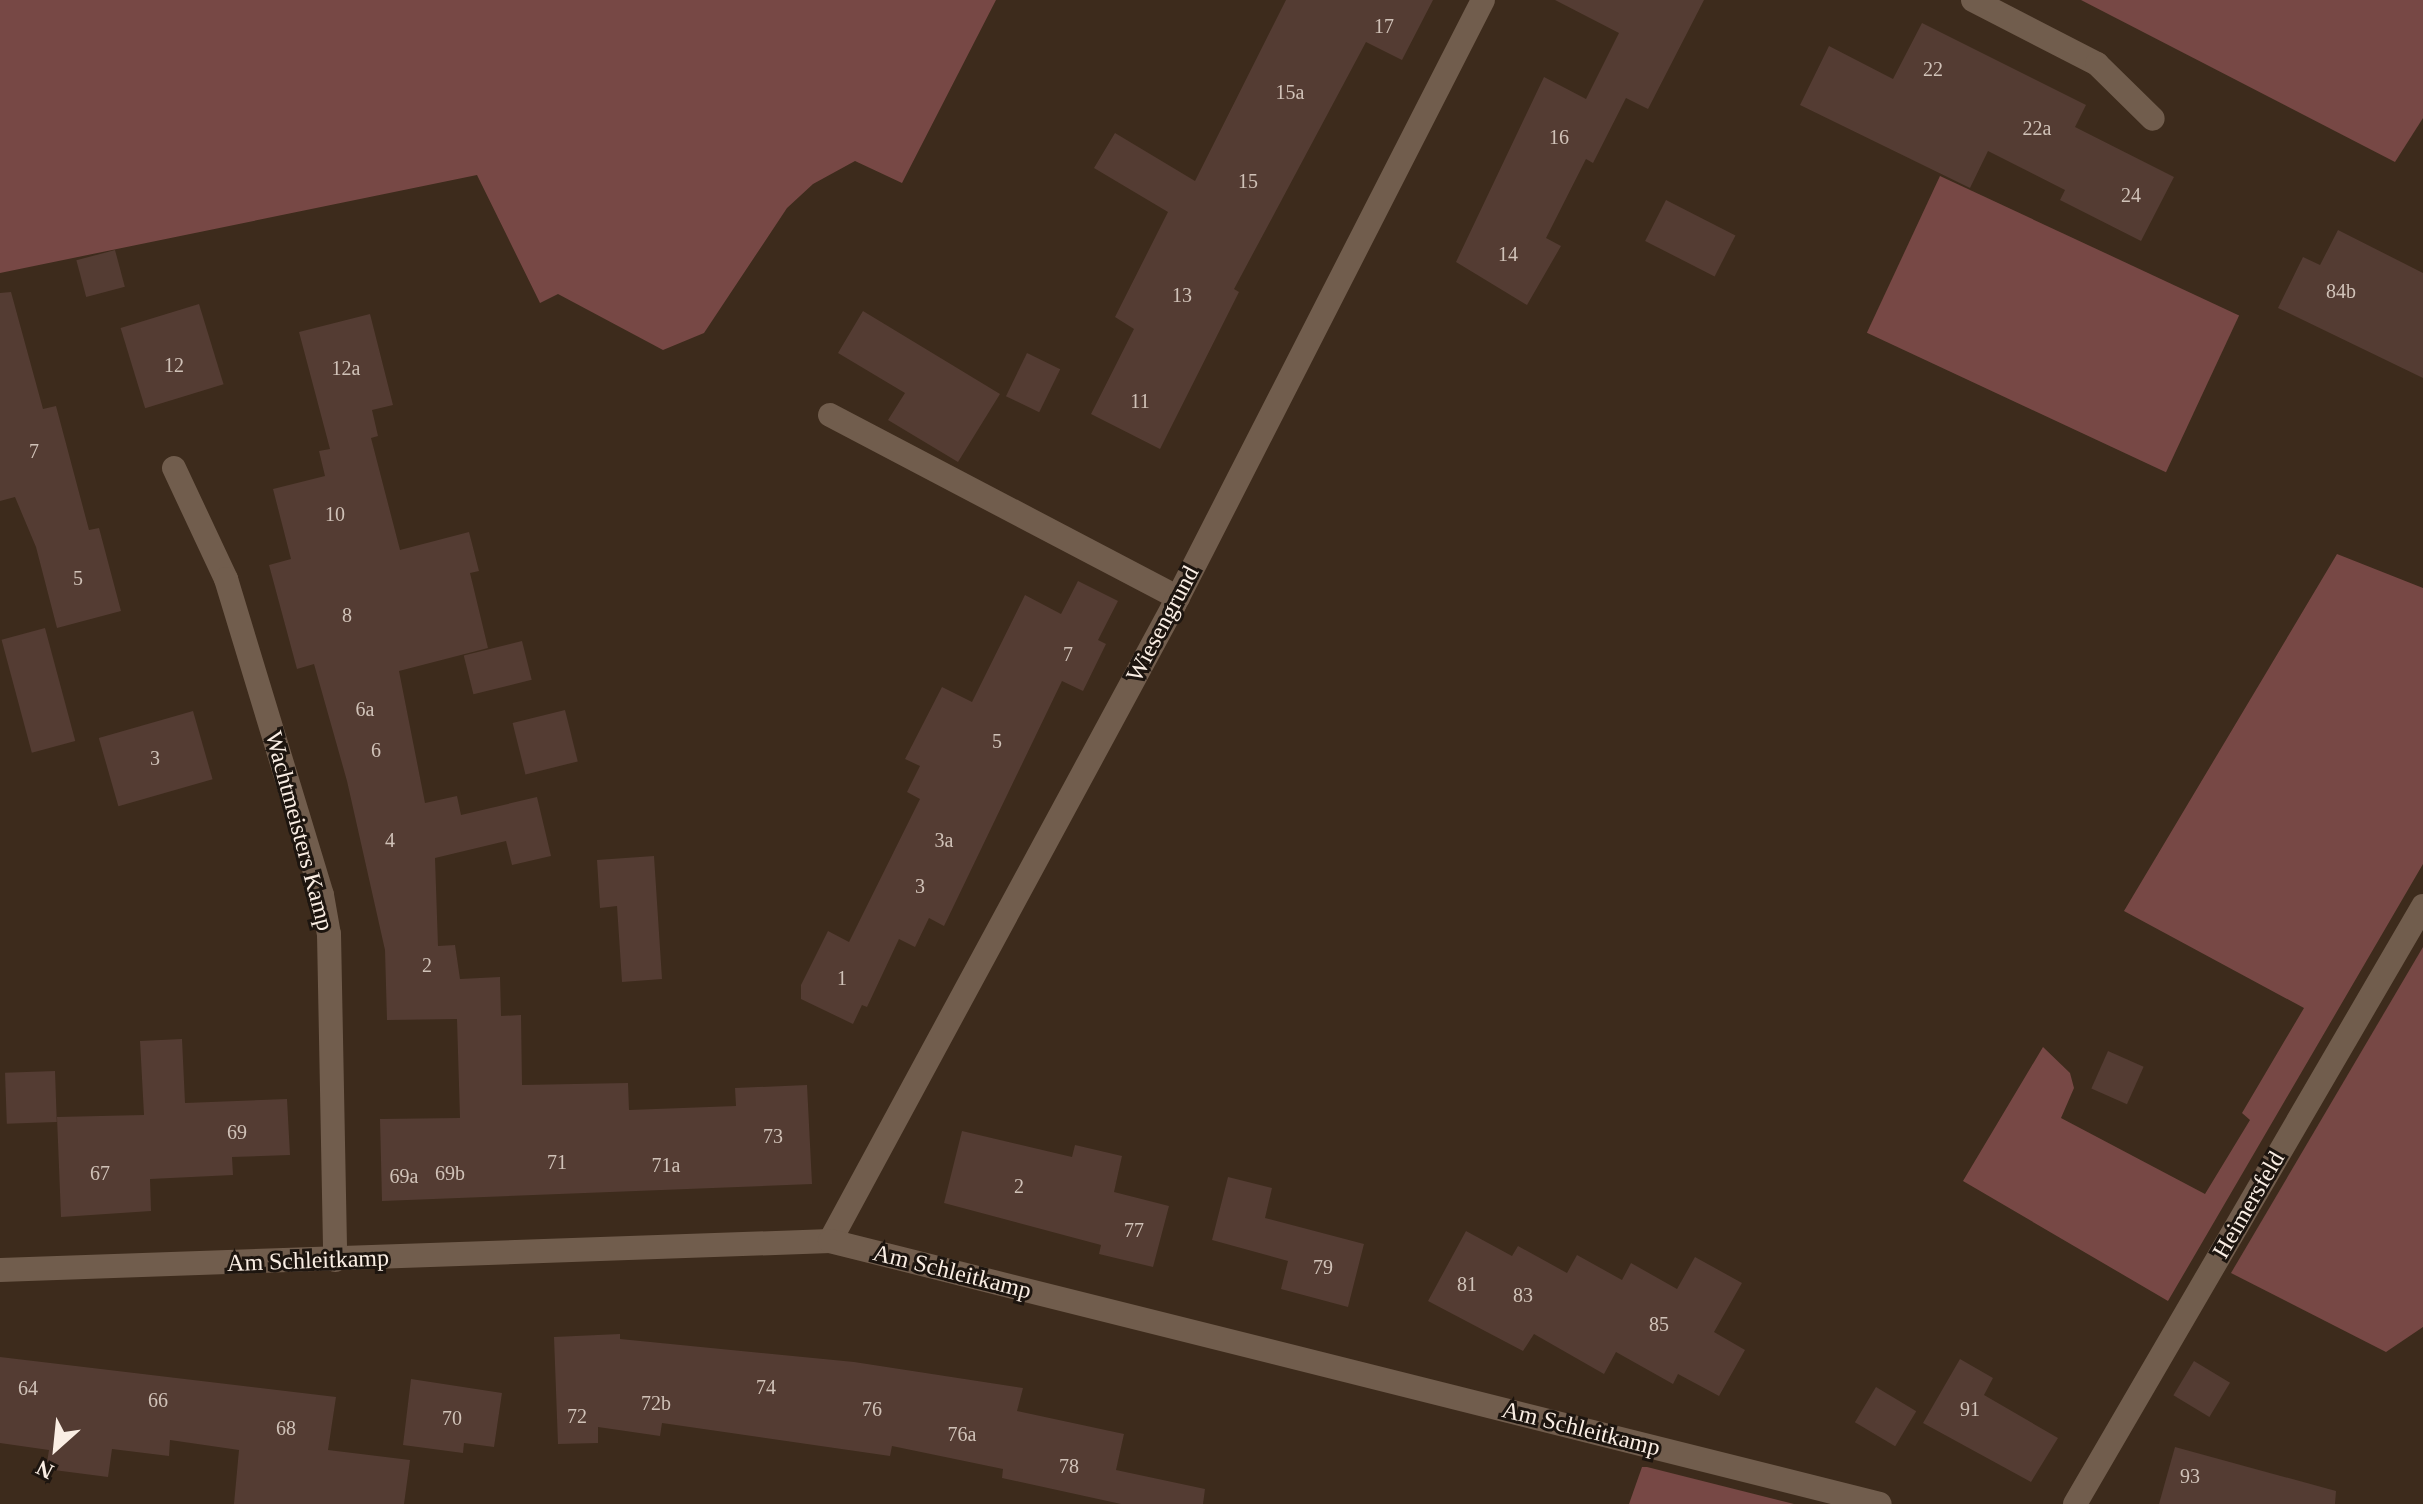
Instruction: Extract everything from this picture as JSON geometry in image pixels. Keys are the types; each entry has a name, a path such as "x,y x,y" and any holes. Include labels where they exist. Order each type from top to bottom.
{"street":[{"name":"Wiesengrund","path":"830,1241 1178,598 1483,0"},
{"path":"1973,0 2097,64 2153,119"},
{"path":"830,415 1178,598"},
{"name":"Wachtmeisters Kamp","path":"174,468 226,579 322,895 329,934 335,1260"},
{"name":"Heimersfeld","path":"2075,1504 2423,906"},
{"name":"Am Schleitkamp","path":"0,1270 830,1241 1880,1504"}],"shaded area":[{"path":"0,0 996,0 902,183 855,161 813,184 787,208 704,333 663,350 558,294 540,303 477,175 0,273"},
{"path":"2081,0 2423,0 2423,118 2395,162"},
{"path":"1940,176 2239,315 2166,472 1867,333"},
{"path":"2337,554 2423,588 2423,864 2168,1301 1963,1181 2043,1047 2070,1073 2074,1088 2061,1118 2205,1194 2250,1120 2242,1113 2304,1008 2124,911"},
{"path":"2423,947 2423,1327 2386,1352 2231,1273"},
{"path":"1642,1467 1647,1467 1794,1504 1629,1504"}],"building":[{"path":"1286,0 1433,0 1402,60 1366,42 1234,289 1239,292 1160,449 1091,414 1134,329 1115,317 1168,212 1094,168 1115,133 1195,181"},
{"path":"1555,0 1704,0 1648,109 1626,98 1593,163 1586,159 1546,238 1561,246 1527,305 1456,262 1544,77 1586,99 1619,33"},
{"path":"1922,23 2086,105 2075,127 2174,177 2141,241 2060,200 2065,190 1988,151 1970,188 1800,105 1829,46 1893,79"},
{"path":"1666,200 1735,235 1715,276 1645,241"},
{"path":"2338,230 2423,273 2423,378 2278,308 2303,257 2320,265"},
{"path":"115,250 125,287 86,297 76,260"},
{"path":"11,292 43,409 56,406 89,530 99,528 121,611 57,628 36,547 15,497 0,501 0,293"},
{"path":"199,304 224,384 145,408 121,328"},
{"path":"863,311 1000,394 958,462 888,420 905,393 838,353"},
{"path":"370,314 393,405 372,410 378,436 371,438 400,550 469,532 479,571 470,573 488,648 399,671 425,803 457,796 461,815 537,797 551,856 512,865 506,841 435,858 438,946 455,945 460,979 500,977 501,1016 521,1015 522,1085 628,1083 629,1110 736,1106 735,1088 807,1085 812,1184 382,1201 380,1119 460,1118 457,1019 387,1020 385,950 347,781 314,664 297,669 269,565 291,559 273,489 325,476 319,451 330,449 299,332"},
{"path":"1027,353 1060,369 1039,412 1006,396"},
{"path":"1078,581 1118,601 1098,640 1106,644 1083,691 1062,681 944,926 929,918 915,947 899,939 867,1007 862,1005 853,1024 801,999 801,985 828,931 849,942 920,799 907,792 920,766 905,759 942,687 972,702 1025,595 1061,614"},
{"path":"45,628 75,741 32,753 2,640"},
{"path":"522,641 532,680 473,694 464,656"},
{"path":"565,710 578,761 525,774 513,723"},
{"path":"193,711 213,779 118,806 99,738"},
{"path":"654,856 662,979 622,982 617,906 600,908 597,860"},
{"path":"182,1039 185,1103 287,1099 290,1155 232,1157 233,1175 150,1179 151,1211 61,1217 57,1117 144,1115 140,1041"},
{"path":"2108,1051 2144,1067 2127,1104 2091,1088"},
{"path":"55,1071 57,1122 7,1124 5,1073"},
{"path":"962,1131 1072,1157 1075,1145 1122,1156 1114,1192 1169,1206 1153,1267 1099,1254 1101,1245 944,1203"},
{"path":"1228,1177 1272,1188 1265,1218 1364,1244 1348,1307 1281,1289 1288,1261 1212,1240"},
{"path":"1466,1231 1512,1256 1518,1246 1567,1273 1577,1255 1622,1280 1631,1263 1677,1289 1695,1257 1742,1283 1714,1332 1745,1350 1719,1396 1678,1374 1673,1384 1616,1352 1604,1374 1534,1334 1523,1351 1428,1301"},
{"path":"620,1334 620,1339 854,1362 1023,1388 1017,1411 1124,1434 1116,1470 1205,1489 1203,1504 1121,1504 1002,1478 1003,1469 892,1446 890,1456 662,1423 660,1436 598,1427 598,1443 558,1444 554,1337"},
{"path":"0,1357 336,1397 328,1450 410,1460 404,1504 234,1504 239,1450 170,1440 169,1456 112,1449 108,1477 46,1469 49,1450 0,1443"},
{"path":"1960,1359 1993,1378 1984,1395 2058,1438 2031,1482 1923,1423"},
{"path":"2194,1361 2230,1383 2209,1417 2173,1395"},
{"path":"411,1379 502,1393 494,1447 464,1443 463,1453 403,1445"},
{"path":"1876,1387 1916,1411 1895,1446 1855,1422"},
{"path":"2175,1447 2336,1491 2335,1504 2159,1504"}]}
